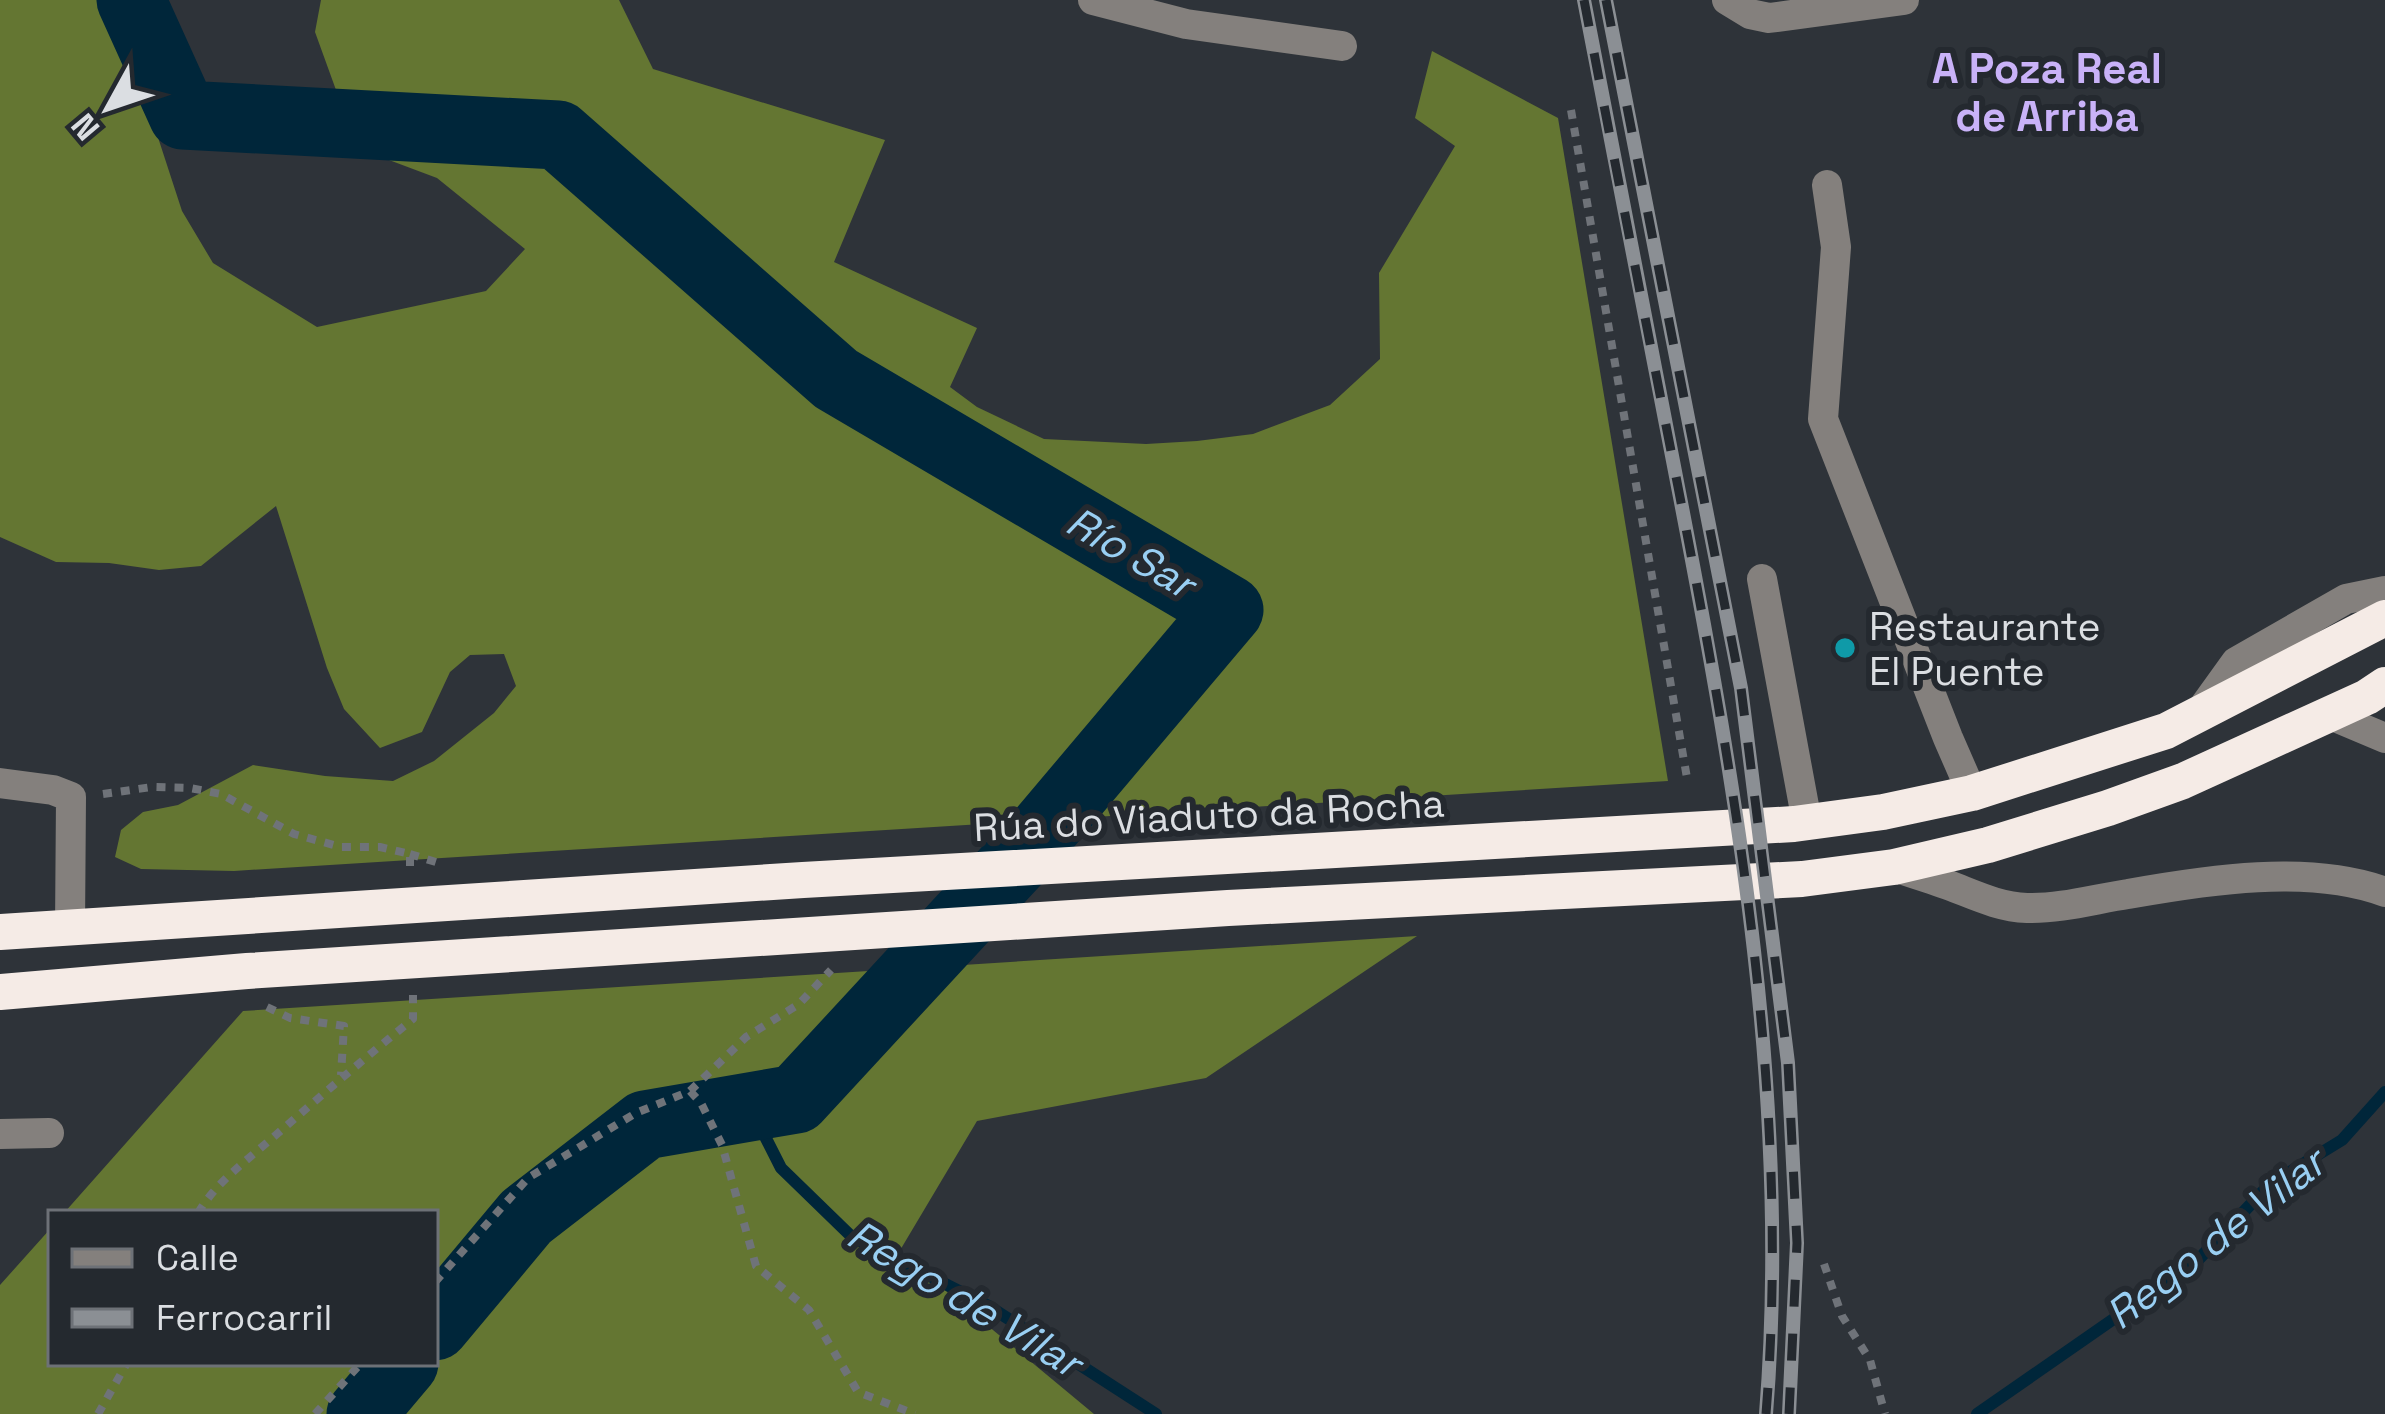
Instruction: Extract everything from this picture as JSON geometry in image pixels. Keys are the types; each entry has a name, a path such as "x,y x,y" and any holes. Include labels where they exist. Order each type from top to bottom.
{"highway":[{"name":"Rúa do Viaduto da Rocha","path":"0,932 827,878 1800,823 1972,793 2166,730 2385,618"},
{"path":"0,992 136,979 248,984 1228,908 1802,879 1894,867 1988,845 2146,795 2385,685"},
{"path":"0,1018 136,979"}],"street":[{"path":"1093,0 1186,24 1342,46"},
{"path":"1726,0 1750,14 1769,18 1904,0"},
{"path":"1827,185 1836,247 1823,419 1972,793"},
{"path":"1762,579 1800,823"},
{"path":"2199,714 2236,662 2346,599 2385,591"},
{"path":"2328,714 2385,738"},
{"path":"0,783 71,797 70,928"},
{"path":"1894,867 2021,908 2251,878 2317,878 2364,884 2385,892"},
{"path":"0,1134 49,1133"}],"path":[{"path":"1571,110 1687,778"},
{"path":"438,1279 528,1178 636,1113 690,1091 746,1037 800,1004 838,962"},
{"path":"248,984 290,1018 344,1026 341,1077"},
{"path":"690,1091 722,1144 756,1266 809,1310 858,1391 916,1414"},
{"path":"1824,1264 1842,1316 1870,1360 1885,1414"},
{"path":"98,1414 125,1366"},
{"path":"314,1414 358,1366"}],"green space":[{"path":"0,0 115,0 182,211 213,263 317,327 486,291 525,249 437,178 357,148 315,32 321,0 619,0 653,69 885,140 834,262 977,328 950,387 977,407 1044,439 1146,444 1253,434 1330,405 1380,359 1379,273 1455,146 1415,118 1432,51 1558,118 1668,781 234,871 141,869 115,857 121,830 143,812 178,805 253,765 393,781 434,761 494,713 516,686 504,654 470,655 450,672 422,732 380,748 344,709 276,506 201,566 159,570 56,562 0,537"},
{"path":"1417,936 1206,1078 977,1121 899,1252 1094,1414 0,1414 0,1285 48,1231 48,1366 438,1366 438,1210 67,1210 243,1011"}],"waterway":[{"name":"Río Sar","path":"131,0 183,115 558,135 836,379 1229,610 1028,848 796,1099 645,1125 526,1217 438,1322"},
{"name":"Rego de Vilar","path":"1977,1414 2197,1261 2270,1184 2342,1140 2385,1092"},
{"name":"Rego de Vilar","path":"750,1107 781,1168 852,1237 987,1305 1156,1414"},
{"name":"Río Sar","path":"361,1414 401,1366"}],"railway":[{"path":"1584,0 1701,606 1754,951 1771,1182 1766,1414"},
{"path":"1606,0 1741,688 1788,1063 1797,1243 1789,1414"}],"place":[{"name":"Restaurante El Puente","path":"1845,648"}],"district":[{"name":"A Poza Real de Arriba","path":"2047,92"}]}
